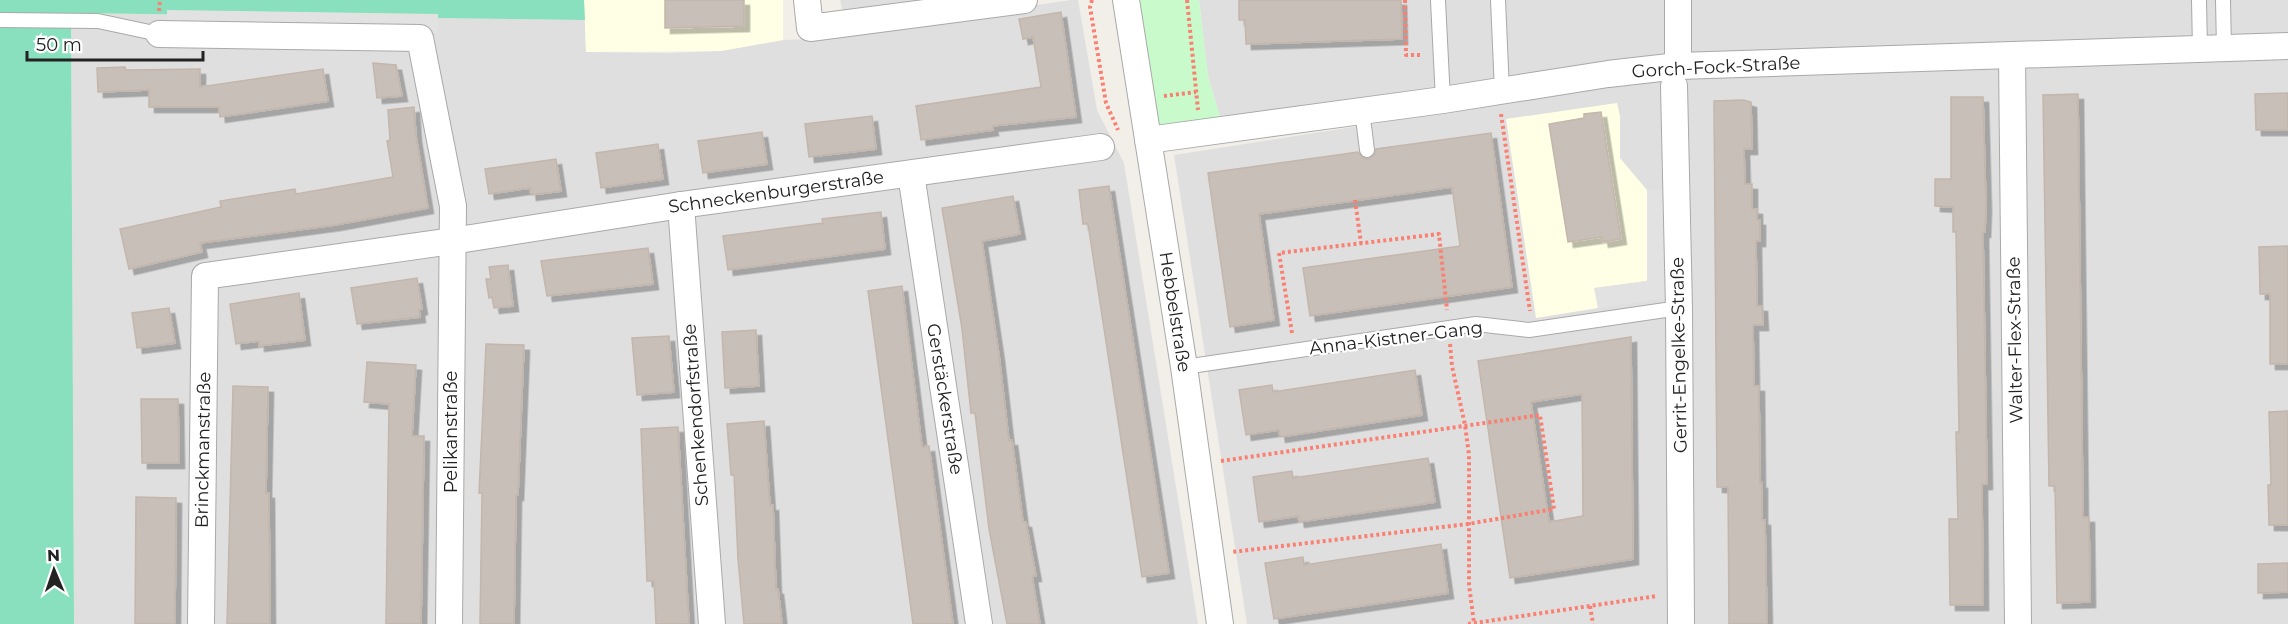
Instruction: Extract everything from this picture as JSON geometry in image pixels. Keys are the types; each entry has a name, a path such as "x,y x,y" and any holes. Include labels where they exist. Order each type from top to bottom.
{"street":[{"path":"807,0 810,28 1024,0"},
{"name":"Hebbelstraße","path":"1126,0 1184,367 1220,624"},
{"name":"Gerrit-Engelke-Straße","path":"1678,0 1676,76 1681,624"},
{"path":"159,34 420,38 453,206 452,241"},
{"name":"Gorch-Fock-Straße","path":"1148,140 1443,100 1608,74 1676,76 2012,56 2288,46"},
{"name":"Walter-Flex-Straße","path":"2012,56 2018,624"},
{"name":"Schneckenburgerstraße","path":"205,276 452,241 681,205 911,174 1110,140"},
{"name":"Gerstäckerstraße","path":"911,174 979,624"},
{"name":"Schenkendorfstraße","path":"681,205 712,624"},
{"name":"Pelikanstraße","path":"449,624 452,241"},
{"name":"Brinckmanstraße","path":"201,624 205,276"}],"lane":[{"path":"1498,0 1500,91"},
{"path":"2199,0 2212,48"},
{"path":"2212,48 2223,0"},
{"path":"1438,1 1443,100"},
{"path":"0,20 98,21 159,34"},
{"path":"1362,111 1367,150"},
{"name":"Anna-Kistner-Gang","path":"1184,367 1476,324 1529,330 1679,308"}],"path":[{"path":"1092,0 1090,7 1110,140"},
{"path":"1187,0 1200,132"},
{"path":"1404,0 1406,55 1440,54"},
{"path":"1500,91 1530,305 1529,330"},
{"path":"1355,200 1361,243"},
{"path":"1295,351 1279,253 1440,234 1452,366 1465,425 1468,455 1469,585 1474,623"},
{"path":"1197,464 1540,415 1554,509 1468,524 1210,554"},
{"path":"1468,624 1659,596"},
{"path":"1590,606 1593,624"},
{"path":"1509,618 1510,624"}],"shaded area":[{"path":"584,0 783,0 783,40 721,51 586,52"},
{"path":"840,0 968,0 844,15"},
{"path":"1078,0 1097,110 1124,163 1198,624 74,624 71,13 585,20 586,52 668,53 721,51 783,40 809,39"},
{"path":"1199,0 2288,0 2288,624 1684,624 1684,60 1223,127 1208,76"},
{"path":"167,10 438,14 438,33 167,29"},
{"path":"1666,78 1670,624 1247,624 1174,155"},
{"path":"1617,103 1620,116 1620,158 1647,190 1647,281 1595,288 1598,308 1536,318 1506,119"},
{"path":"1647,190 1665,190 1667,298 1598,308 1594,288 1647,281"}],"green space":[{"path":"0,0 584,0 585,20 71,13 74,624 0,624"},
{"path":"1126,0 1199,0 1208,76 1223,127 1148,140"}],"building":[{"path":"665,0 744,0 744,26 665,28"},
{"path":"1239,0 1401,0 1402,39 1246,44 1245,20 1239,20"},
{"path":"1061,12 1076,117 992,126 993,130 921,140 916,106 1041,87 1033,37 1023,39 1019,19"},
{"path":"373,63 396,65 402,96 377,98"},
{"path":"125,67 126,70 200,69 200,87 323,69 328,101 220,117 219,107 149,107 149,90 98,92 97,68"},
{"path":"2288,93 2288,130 2256,130 2255,94"},
{"path":"2078,94 2083,517 2089,517 2090,602 2057,603 2055,486 2049,486 2043,95"},
{"path":"1951,97 1983,97 1986,207 1985,232 1983,232 1987,484 1982,484 1983,605 1950,605 1949,519 1958,519 1956,232 1953,232 1953,207 1935,206 1935,179 1951,179"},
{"path":"1714,101 1751,102 1752,149 1744,149 1745,184 1752,184 1752,209 1757,209 1757,220 1760,220 1760,241 1756,241 1757,306 1762,306 1763,325 1753,325 1754,386 1759,386 1760,484 1762,483 1762,520 1765,520 1767,624 1729,624 1728,487 1717,487"},
{"path":"414,107 416,136 428,208 335,225 200,243 202,252 129,269 120,229 221,207 220,201 295,189 296,194 393,177 387,141 390,140 388,110"},
{"path":"1601,112 1621,239 1603,242 1602,237 1568,242 1549,124 1584,118 1584,114"},
{"path":"872,116 876,149 809,157 805,124"},
{"path":"762,132 767,164 703,173 698,141"},
{"path":"1491,133 1512,287 1310,316 1303,268 1460,246 1452,187 1259,214 1274,320 1230,327 1208,173 1358,152 1363,158 1369,159 1375,154 1376,149"},
{"path":"658,144 663,179 601,188 596,153"},
{"path":"556,159 561,191 531,195 530,188 489,194 485,169"},
{"path":"1109,186 1169,573 1142,577 1088,224 1083,224 1079,190"},
{"path":"1013,196 1020,234 982,241 1009,441 1012,440 1023,522 1026,522 1036,576 1032,576 1040,624 1007,624 989,529 975,413 971,413 962,329 942,208"},
{"path":"881,212 885,249 728,270 723,236 823,223 822,219"},
{"path":"2288,246 2288,364 2270,364 2270,294 2260,294 2259,247"},
{"path":"648,248 653,284 547,296 541,261"},
{"path":"508,265 513,306 494,308 492,297 489,298 486,279 491,279 489,267"},
{"path":"417,278 422,309 419,310 420,317 357,324 351,288"},
{"path":"902,286 922,447 929,446 953,624 913,624 868,291"},
{"path":"299,293 305,340 259,346 259,341 236,344 230,304"},
{"path":"169,308 175,343 137,348 132,313"},
{"path":"756,330 759,386 725,388 722,332"},
{"path":"669,336 674,392 637,395 632,338"},
{"path":"1631,337 1633,559 1510,578 1478,361","holes":["1582,394 1583,516 1549,522 1531,402"]},
{"path":"486,344 524,345 518,495 516,495 514,624 480,624 482,493 479,493"},
{"path":"367,362 416,365 412,436 424,436 421,624 386,624 389,404 364,402"},
{"path":"1415,370 1422,415 1280,437 1279,430 1246,435 1239,390 1272,385 1273,392"},
{"path":"233,386 268,387 266,493 269,493 270,624 227,624"},
{"path":"141,399 178,399 179,463 142,463"},
{"path":"2288,411 2288,525 2269,525 2268,485 2271,485 2269,412"},
{"path":"764,421 770,506 773,505 776,589 778,589 782,624 744,624 734,475 731,475 727,424"},
{"path":"678,427 689,624 656,624 654,581 647,581 641,429"},
{"path":"1428,458 1435,502 1299,522 1298,516 1259,522 1253,477 1292,471 1293,478"},
{"path":"136,497 176,498 175,624 135,624"},
{"path":"1441,544 1448,593 1274,619 1265,563 1303,557 1304,565"},
{"path":"2288,563 2288,592 2258,593 2258,564"}]}
